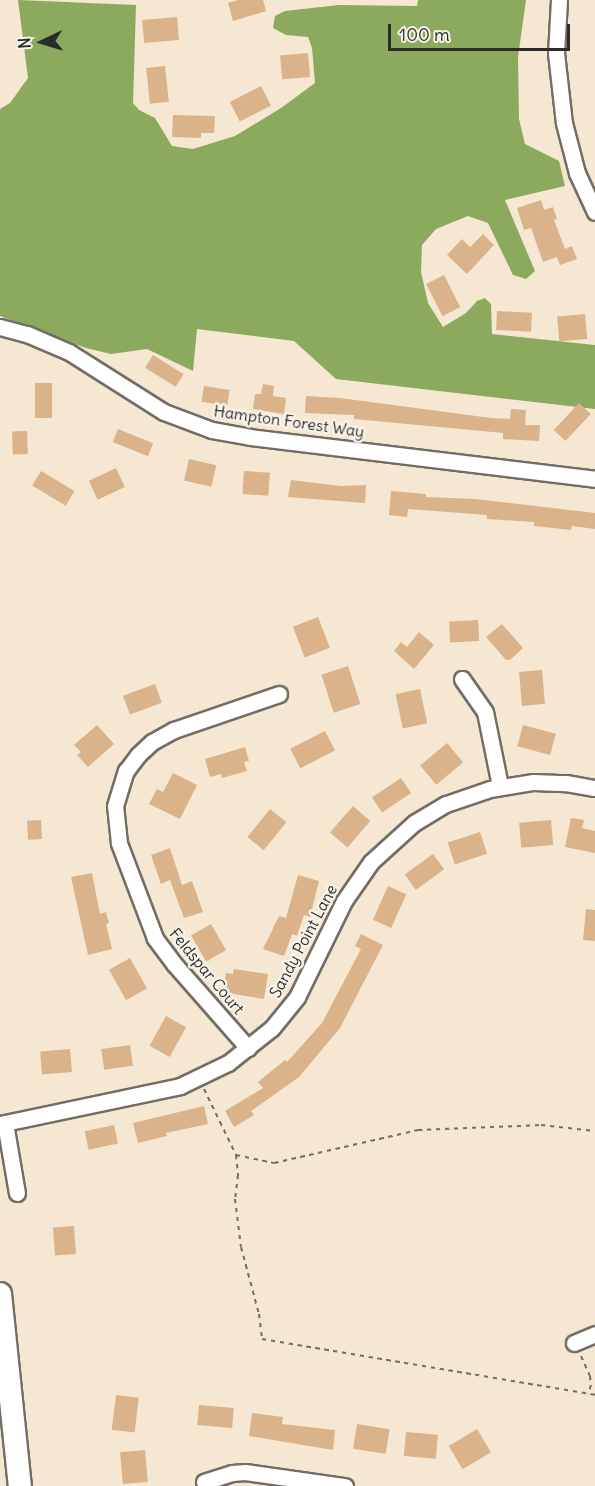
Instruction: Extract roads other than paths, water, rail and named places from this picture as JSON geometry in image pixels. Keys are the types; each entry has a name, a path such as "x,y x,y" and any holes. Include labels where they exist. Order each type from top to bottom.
{"main road":[{"path":"0,1294 20,1486"}],"street":[{"path":"559,0 556,53 564,123 578,173 595,212"},
{"name":"Hampton Forest Way","path":"0,327 50,342 164,412 212,430 250,437 595,479"},
{"path":"462,679 484,712 500,786"},
{"name":"Feldspar Court","path":"248,1048 175,965 155,938 119,843 115,806 126,771 152,742 174,730 279,694"},
{"name":"Sandy Point Lane","path":"3,1123 145,1094 199,1078 228,1063 272,1028 297,997 344,901 378,855 414,823 446,804 500,786 548,782 595,788"},
{"path":"3,1123 17,1193"},
{"path":"574,1343 595,1334"},
{"path":"204,1482 232,1473 245,1472 345,1486"}]}
